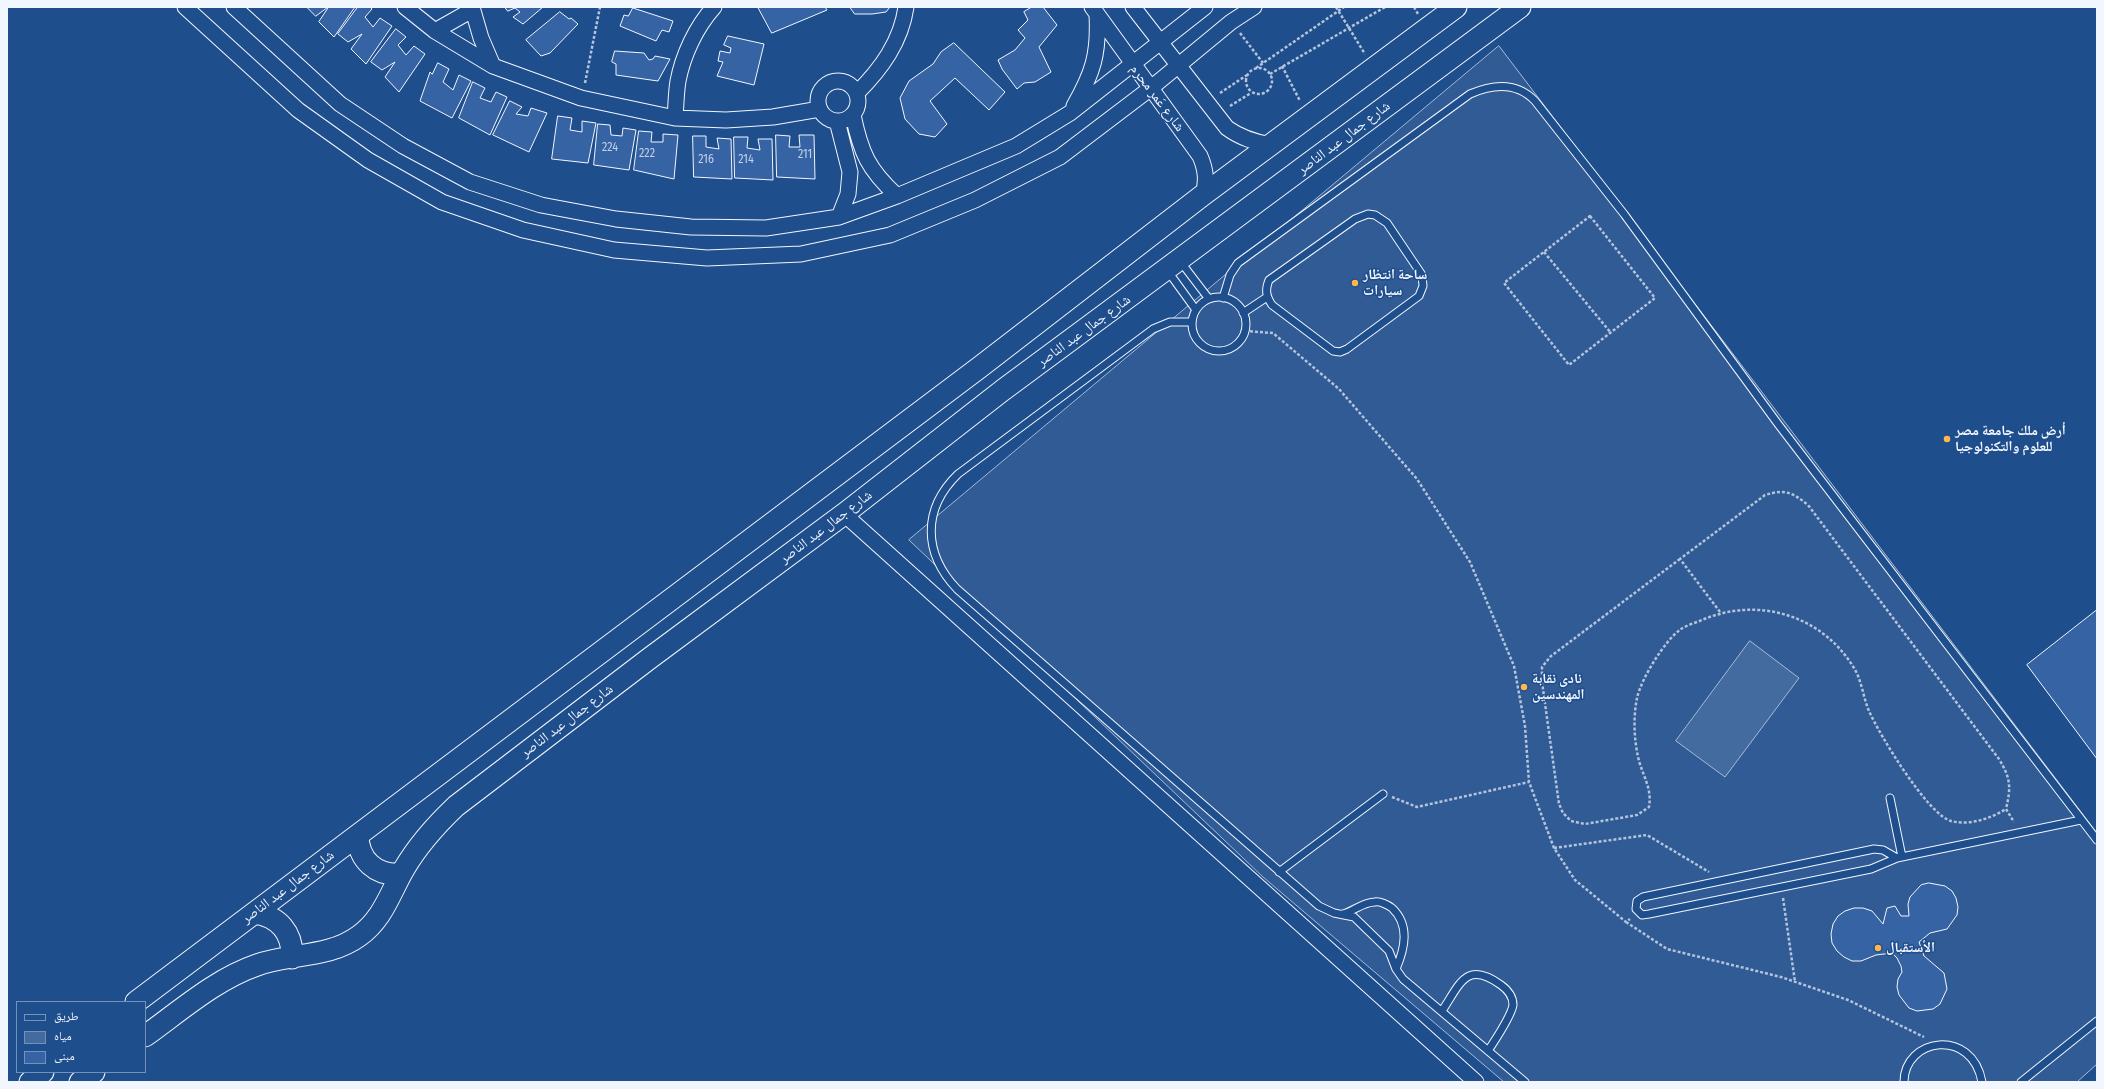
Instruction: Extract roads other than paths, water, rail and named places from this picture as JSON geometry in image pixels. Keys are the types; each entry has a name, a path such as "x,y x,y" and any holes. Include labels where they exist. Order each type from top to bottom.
{"main road":[{"name":"شارع جمال عبد الناصر","path":"137,1001 980,367 1203,195 1456,7"},
{"name":"شارع جمال عبد الناصر","path":"146,1035 231,976 259,964 332,950 359,936 380,914 401,874 427,835 456,806 650,658 844,514 1003,390 1520,7"},
{"path":"980,367 982,377 989,386 1003,390"},
{"path":"358,835 360,851 370,865 384,873 401,874"},
{"path":"254,913 270,917 283,927 291,941 292,958"},
{"path":"30,1082 42,1073"},
{"path":"80,1082 93,1073"}],"street":[{"path":"185,7 298,110 368,160 442,202 523,230 614,250 707,258 801,254 890,235 975,200 1060,157 1151,88 1232,22 1254,7"},
{"path":"234,7 340,104 403,146 470,182 541,205 616,218 691,227 766,228 839,217 897,196 1016,146 1070,113 1205,7"},
{"path":"405,7 435,31 492,66 581,98 675,118 726,120 773,117 820,110"},
{"path":"675,118 678,81 689,46 707,14 714,7"},
{"path":"857,93 878,72 894,47 904,19 906,7"},
{"path":"1133,7 1227,128 1240,137 1256,143 1271,145"},
{"path":"435,31 472,9 492,66"},
{"path":"1070,113 1094,66 1098,41 1095,11"},
{"name":"شارع عَمر محرم","path":"1095,11 1132,65 1151,88 1200,156 1206,170 1206,184 1203,195"},
{"path":"853,115 843,121 830,119 820,110 819,94 830,83 838,81 846,82 857,93 858,100 853,115 860,145 868,164 880,181 897,196"},
{"path":"837,121 850,172 848,194 839,217"},
{"path":"844,514 1476,1082"}],"lane":[{"path":"1223,298 1230,275 1238,263 1470,94 1499,86 1517,89 1524,92 1535,101 1624,214 1778,424 2097,840"},
{"path":"1368,214 1375,215 1387,223 1422,275 1423,280 1419,296 1340,352 1330,349 1272,305 1267,297 1266,288 1269,280 1355,219 1368,214"},
{"path":"1173,265 1209,299"},
{"path":"1173,265 1196,310"},
{"path":"1243,313 1267,297"},
{"path":"1223,298 1238,306 1243,313 1245,331 1236,345 1219,351 1210,350 1196,339 1192,331 1192,322 1196,310 1209,299 1223,298"},
{"path":"1192,322 1170,322 1153,329 958,474 947,484 934,510 931,538 939,566 957,589 1319,906 1354,917 1389,952 1396,969 1403,978 1525,1082"},
{"path":"1279,872 1383,794"},
{"path":"1890,798 1899,857"},
{"path":"1899,857 1882,850 1866,850 1643,897 1637,901 1636,909 1642,915 1649,914 1871,870 1899,857 2081,820"},
{"path":"1341,914 1365,903 1376,901 1389,906 1399,915 1404,928 1404,941 1402,956 1396,969"},
{"path":"1442,1011 1461,982 1473,974 1487,975 1506,988 1512,1000 1511,1010 1488,1051"},
{"path":"2021,1082 2097,1021"},
{"path":"1904,1082 1908,1065 1916,1055 1927,1048 1939,1044 1952,1045 1964,1050 1973,1059 1980,1070 1982,1082"}],"water":[{"path":"1750,641 1799,678 1725,777 1676,741"}],"place":[{"name":"ساحة انتظار سيارات","path":"1355,283"},
{"name":"أرض ملك جامعة مصر للعلوم والتكنولوجيا","path":"1947,439"},
{"name":"نادى نقابة المهندسين","path":"1524,687"},
{"name":"الأستقبال","path":"1878,948"}]}
